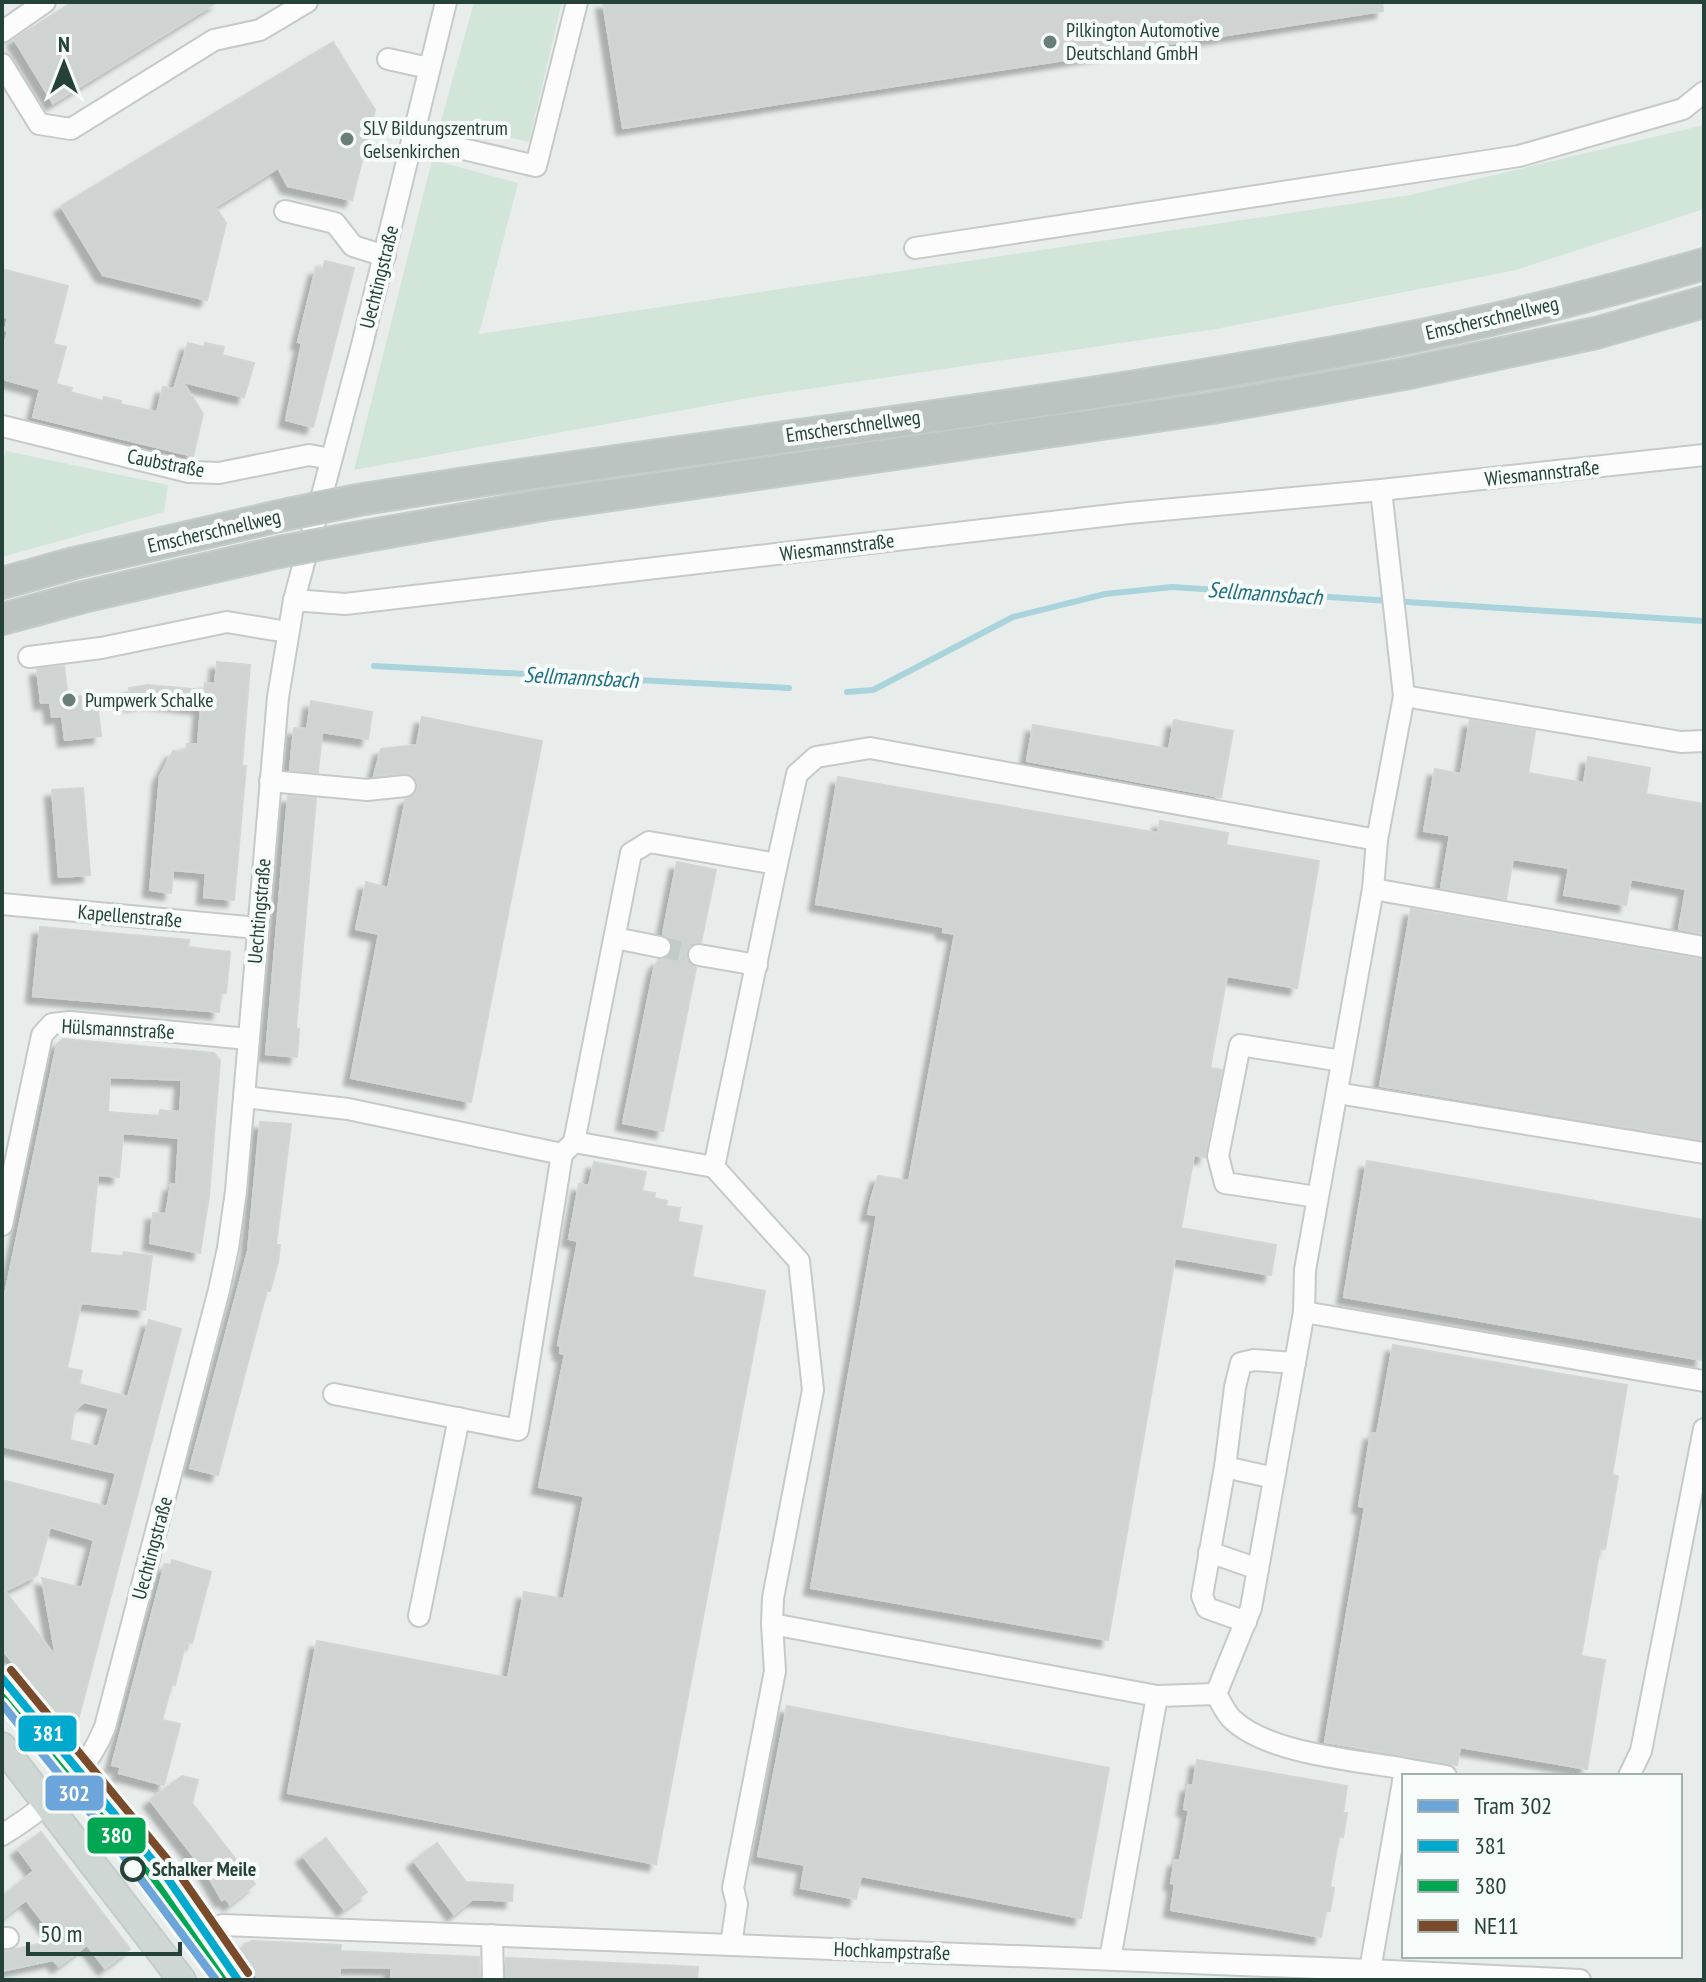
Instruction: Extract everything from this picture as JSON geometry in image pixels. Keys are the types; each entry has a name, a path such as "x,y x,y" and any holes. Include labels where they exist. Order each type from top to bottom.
{"highway":[{"name":"Emscherschnellweg","path":"2,583 74,563 358,500 546,469 1207,374 1399,340 1595,295 1704,264"},
{"name":"Emscherschnellweg","path":"2,619 279,552 558,502 1212,408 1404,374 1566,340 1704,302"}],"main road":[{"path":"2,1678 168,1879 238,1980"},
{"path":"2,1746 182,1980"}],"street":[{"path":"2,32 45,2"},
{"path":"2,64 39,124 71,129 214,40 260,30 307,2"},
{"name":"Uechtingstraße","path":"2,1835 82,1772 105,1727 219,1290 236,1191 270,781 287,632 385,256 446,2"},
{"path":"412,137 536,166 577,2"},
{"path":"388,59 429,68"},
{"path":"915,248 1519,156 1683,109 1704,92"},
{"path":"285,211 335,223 353,246 385,256"},
{"name":"Caubstraße","path":"2,426 189,472 219,473 309,455 331,459"},
{"name":"Wiesmannstraße","path":"294,600 345,604 1129,513 1381,490 1704,455"},
{"path":"1216,1694 1246,1622 1258,1569 1304,1312 1305,1270 1317,1197 1373,889 1377,840 1404,696 1381,490"},
{"path":"29,657 101,648 227,622 287,632"},
{"path":"1404,696 1681,742 1704,741"},
{"path":"714,1167 797,774 816,757 870,748 1377,840"},
{"path":"270,781 367,790 405,786"},
{"path":"334,1394 518,1430 568,1148 631,853 649,842 777,864"},
{"path":"1373,889 1704,947"},
{"name":"Kapellenstraße","path":"2,904 257,928"},
{"path":"615,938 660,947"},
{"path":"699,955 757,965"},
{"name":"Hülsmannstraße","path":"2,1225 42,1035 52,1024 70,1022 248,1039"},
{"path":"1317,1197 1225,1183 1218,1156 1240,1045 1342,1061"},
{"path":"1337,1093 1704,1153"},
{"path":"244,1097 348,1109 568,1148 714,1167 799,1261 813,1390 773,1598 775,1671 733,1888 737,1904 731,1945"},
{"path":"1304,1312 1704,1381"},
{"path":"1246,1622 1207,1608 1202,1596 1225,1467 1235,1387 1241,1363 1254,1360 1295,1363"},
{"path":"419,1616 459,1418"},
{"path":"1630,1774 1641,1751 1704,1429"},
{"path":"1225,1467 1274,1478"},
{"path":"1209,1552 1258,1569"},
{"path":"772,1624 1157,1696 1216,1694"},
{"path":"1216,1694 1230,1718 1249,1733 1275,1744 1404,1774"},
{"path":"1110,1959 1157,1696"},
{"path":"1370,1970 1402,1786"},
{"name":"Hochkampstraße","path":"204,1930 223,1925 1580,1980"},
{"path":"492,1935 493,1980"}],"green space":[{"path":"474,2 562,2 529,142 441,121"},
{"path":"1704,125 1704,209 1516,270 1216,329 760,396 354,470 432,160 518,183 479,334 1410,195"},
{"path":"6,451 168,485 164,512 2,557 2,466"}],"building":[{"path":"73,2 217,2 53,103 14,39"},
{"path":"603,2 1382,2 1383,11 623,128"},
{"path":"333,42 375,110 352,200 288,186 278,168 215,207 226,223 207,300 103,275 61,206"},
{"path":"325,261 354,268 313,427 286,420 302,343 298,342 316,268 323,269"},
{"path":"5,270 68,286 53,344 66,347 56,384 72,388 70,392 103,401 104,397 157,412 163,387 174,389 188,343 204,347 205,343 224,347 222,355 254,363 244,397 183,382 203,414 193,456 33,417 40,389 2,379 2,354 8,331 5,330 8,318 2,316"},
{"path":"217,662 250,665 242,766 246,766 234,900 204,897 206,873 173,870 171,893 150,890 160,776 173,751 186,752 187,744 198,744 201,707 147,701 131,704 129,688 148,685 204,690 205,683 215,684"},
{"name":"Pumpwerk Schalke","path":"64,666 68,698 96,694 101,736 65,740 62,716 52,717 50,702 41,703 37,669"},
{"path":"311,701 372,712 368,739 322,732 318,772 290,770 294,728 307,729"},
{"path":"422,717 542,741 471,1102 351,1078 379,934 356,929 366,882 388,888 406,799 413,796 418,785 410,774 374,776 381,749 417,745"},
{"path":"1174,720 1233,731 1221,797 1027,761 1033,725 1169,749"},
{"path":"1470,720 1535,731 1528,773 1584,783 1588,757 1650,768 1646,794 1704,804 1704,934 1679,929 1686,889 1631,879 1626,905 1564,895 1569,868 1513,859 1506,899 1441,888 1450,835 1424,831 1435,769 1461,774"},
{"path":"838,777 1158,833 1160,821 1228,833 1226,845 1319,861 1297,988 1227,976 1210,1068 1222,1070 1205,1157 1194,1155 1181,1228 1276,1245 1271,1275 1175,1258 1108,1640 811,1588 877,1215 868,1214 871,1200 878,1176 909,1181 955,934 943,932 944,927 816,904"},
{"path":"83,788 90,875 59,877 52,790"},
{"path":"288,796 316,798 296,1028 299,1029 297,1057 266,1054"},
{"path":"677,862 716,870 701,942 694,943 686,952 687,960 696,968 663,1131 623,1123 654,969 658,960 665,959 672,950 672,942 663,934"},
{"path":"1411,909 1704,960 1704,1140 1380,1086"},
{"path":"40,927 189,940 188,947 230,952 226,993 221,993 219,1012 33,996"},
{"path":"63,1039 214,1053 220,1060 209,1196 200,1253 150,1243 153,1213 166,1214 171,1184 176,1185 179,1138 123,1133 119,1177 98,1175 90,1253 123,1256 124,1252 152,1256 145,1310 81,1303 67,1368 82,1371 79,1384 128,1397 149,1320 181,1329 76,1728 66,1730 2,1649 2,1480 107,1507 116,1473 2,1446 2,1309 57,1044","holes":["110,1077 182,1080 180,1112 160,1110 159,1116 108,1112","84,1402 109,1408 98,1447 70,1440 74,1411","50,1527 94,1540 82,1588 42,1578 56,1657 5,1591 37,1575"]},
{"path":"260,1122 291,1124 276,1245 280,1245 278,1262 270,1291 267,1290 218,1475 190,1468 248,1251"},
{"path":"1367,1161 1704,1220 1702,1360 1344,1297"},
{"path":"594,1162 646,1172 642,1191 655,1193 654,1198 667,1201 666,1206 680,1208 678,1222 702,1226 692,1277 765,1291 656,1864 288,1793 317,1641 508,1678 524,1592 564,1599 584,1496 539,1487 565,1354 560,1353 561,1346 558,1345 578,1241 569,1239 579,1184 589,1186"},
{"path":"1393,1345 1627,1385 1612,1475 1618,1476 1605,1549 1600,1548 1581,1656 1605,1660 1587,1769 1460,1747 1457,1765 1325,1742 1365,1507 1359,1506 1371,1433 1377,1434"},
{"path":"172,1560 211,1572 192,1643 186,1642 162,1720 180,1724 164,1785 119,1773 121,1767 112,1765 165,1564 171,1565"},
{"path":"787,1706 1109,1768 1081,1918 861,1876 856,1899 801,1888 805,1865 758,1856"},
{"path":"1197,1760 1347,1786 1343,1837 1339,1836 1330,1887 1334,1888 1330,1911 1326,1911 1321,1937 1171,1910 1175,1884 1171,1883 1175,1860 1180,1860 1189,1810 1184,1809 1188,1785 1193,1786"},
{"path":"182,1776 198,1780 192,1803 255,1884 230,1904 225,1898 222,1900 207,1874 150,1800"},
{"path":"41,1832 130,1949 105,1968 87,1945 59,1966 53,1960 2,1971 2,1952 57,1940 26,1900 2,1918 2,1897 34,1871 18,1849"},
{"path":"326,1838 367,1892 344,1909 303,1856"},
{"path":"437,1843 466,1882 513,1885 512,1901 473,1899 454,1914 414,1861"},
{"path":"252,1941 341,1945 340,1951 479,1957 480,1980 391,1979 392,1968 351,1967 340,1968 339,1980 259,1980 239,1951 244,1944"},
{"path":"506,1958 698,1967 697,1980 506,1980"}],"waterway":[{"name":"Sellmannsbach","path":"847,692 873,690 1013,617 1105,594 1172,587 1704,621"},
{"name":"Sellmannsbach","path":"374,666 789,688"}],"tunnel":[{"path":"660,947 699,955"}],"tram line":[{"name":"302","path":"2,1704 105,1831 216,1980"}],"transit line":[{"name":"NE11","path":"11,1670 177,1871 248,1973"},
{"name":"381","path":"2,1678 168,1879 238,1980"},
{"name":"380","path":"2,1697 158,1886 223,1980"}],"place":[{"name":"Pilkington Automotive Deutschland GmbH","path":"1050,42"},
{"name":"SLV Bildungszentrum Gelsenkirchen","path":"347,139"},
{"name":"Pumpwerk Schalke","path":"69,700"},
{"name":"Schalker Meile","path":"133,1869"}]}
